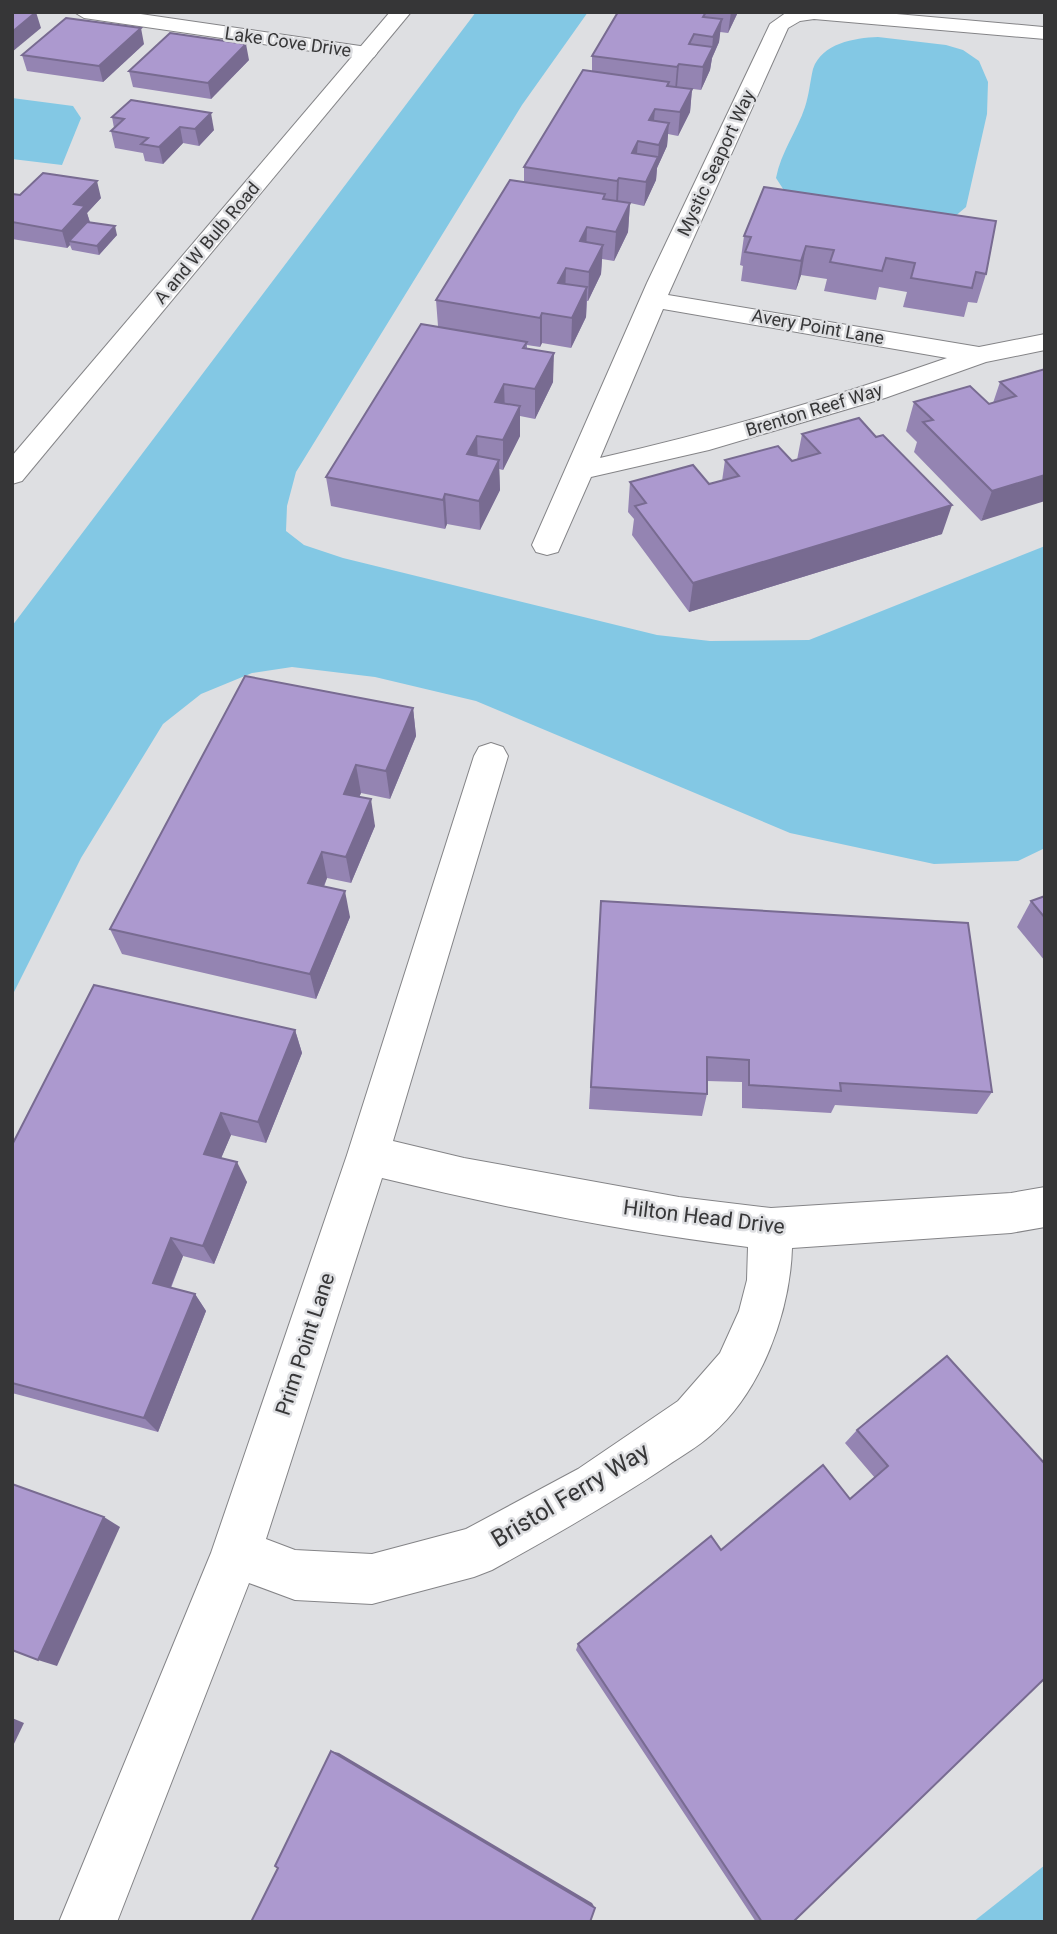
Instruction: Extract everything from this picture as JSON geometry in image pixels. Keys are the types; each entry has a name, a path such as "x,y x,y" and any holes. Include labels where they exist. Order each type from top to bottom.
{"street":[{"name":"Lake Cove Drive","path":"84,12 367,53"},
{"name":"A and W Bulb Road","path":"12,475 401,12"},
{"name":"Mystic Seaport Way","path":"547,545 655,300 660,283 780,24 794,16 814,13 1044,33"},
{"name":"Avery Point Lane","path":"655,300 980,355"},
{"name":"Brenton Reef Way","path":"580,471 711,440 875,392 980,355 1045,342"},
{"name":"Prim Point Lane","path":"88,1922 236,1553 368,1155 491,756"},
{"name":"Hilton Head Drive","path":"368,1155 464,1178 639,1211 771,1229 1011,1213 1045,1206"},
{"name":"Bristol Ferry Way","path":"236,1553 295,1575 372,1579 474,1552 595,1486 695,1418 736,1369 761,1314 769,1280 771,1229"}],"water":[{"path":"476,12 588,12 522,105 296,472 287,506 286,531 304,545 343,558 657,635 710,641 809,640 1045,546 1045,848 1018,861 934,864 790,833 476,701 375,677 292,667 252,673 201,694 163,724 81,858 12,996 12,626"},
{"path":"878,37 946,45 963,50 979,61 988,82 987,114 966,207 953,218 787,195 776,178 805,107 817,60 840,44"},
{"path":"12,98 73,106 81,118 62,165 12,159"},
{"path":"1045,1865 1045,1922 973,1922"}],"building":[{"path":"12,12 36,12 12,32"},
{"path":"618,12 706,12 703,17 722,19 713,37 694,34 689,44 713,47 703,67 679,64 677,67 592,56"},
{"path":"66,18 141,28 99,66 22,55"},
{"path":"170,33 246,44 208,83 129,71"},
{"path":"583,70 669,82 667,86 692,89 680,112 655,109 649,120 669,123 659,145 638,141 632,153 658,157 646,182 619,178 617,181 524,167"},
{"path":"131,100 211,113 195,129 180,127 159,147 141,144 148,138 111,131 124,119 112,117"},
{"path":"43,173 97,181 74,204 85,206 62,231 12,222 12,194 20,195"},
{"path":"510,180 605,194 603,199 630,203 616,232 587,227 580,241 603,245 589,272 566,268 558,283 587,287 572,318 542,313 540,318 436,300"},
{"path":"764,187 996,221 986,274 976,272 972,288 911,278 915,263 886,258 882,271 830,262 834,250 806,246 801,261 745,252 751,237 744,236"},
{"path":"87,222 115,226 97,246 69,241"},
{"path":"421,324 527,342 523,348 554,353 535,389 504,384 495,402 520,406 503,440 477,436 467,454 499,460 479,501 445,494 443,500 326,477"},
{"path":"1045,369 1045,475 992,491 923,422 933,420 914,402 970,386 989,404 1016,396 1000,382"},
{"path":"859,418 876,437 883,435 952,505 693,583 635,506 646,503 630,482 693,465 709,484 739,476 725,460 778,446 792,461 820,453 802,434"},
{"path":"245,676 413,708 386,771 356,765 344,794 371,799 346,857 322,852 308,883 345,891 310,974 110,929"},
{"path":"1045,896 1045,918 1031,901"},
{"path":"601,901 968,923 992,1092 840,1083 841,1091 749,1085 749,1060 707,1057 707,1094 591,1087"},
{"path":"94,985 295,1030 258,1122 221,1113 204,1154 237,1162 203,1246 171,1238 153,1283 195,1294 144,1418 12,1383 12,1145"},
{"path":"947,1356 1045,1464 1045,1678 793,1922 762,1922 578,1644 711,1536 721,1550 823,1465 850,1499 888,1466 857,1430"},
{"path":"12,1484 104,1517 38,1660 12,1650"},
{"path":"331,1751 595,1908 590,1922 251,1922"}]}
